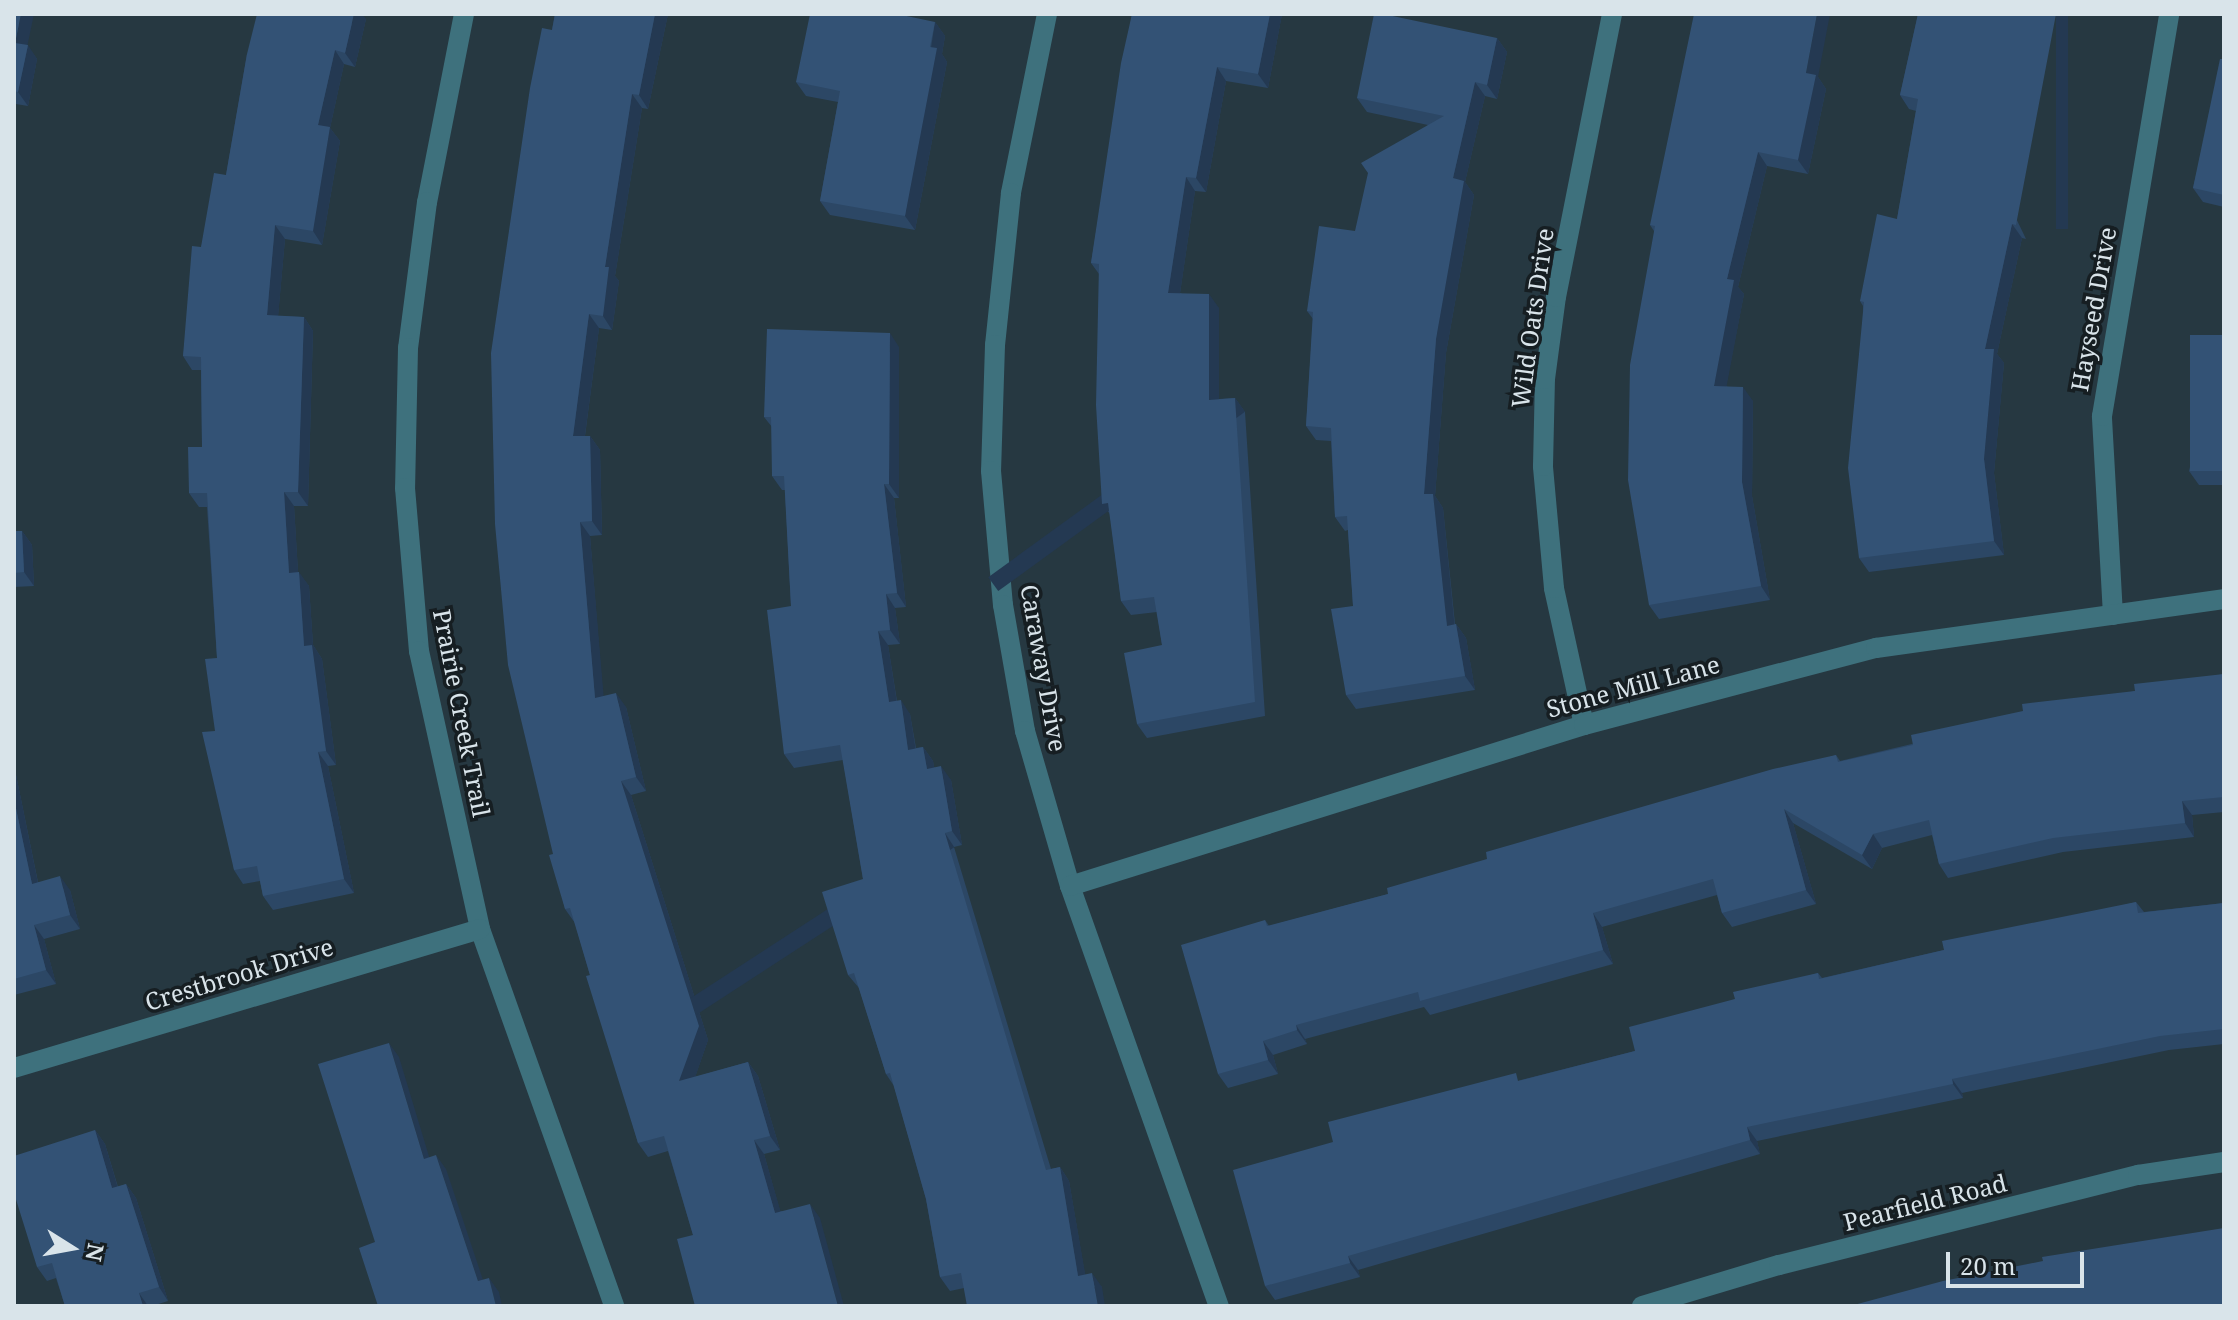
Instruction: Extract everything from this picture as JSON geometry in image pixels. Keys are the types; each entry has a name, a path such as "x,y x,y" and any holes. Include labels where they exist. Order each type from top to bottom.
{"street":[{"name":"Prairie Creek Trail","path":"464,14 419,260 408,348 405,488 419,651 480,929 614,1306"},
{"name":"Caraway Drive","path":"1047,14 1011,193 995,345 991,471 1003,605 1025,731 1070,886 1219,1306"},
{"name":"Wild Oats Drive","path":"1584,725 1554,588 1543,466 1545,379 1556,297 1612,14"},
{"name":"Hayseed Drive","path":"2113,615 2102,416 2169,14"},
{"name":"Stone Mill Lane","path":"1070,886 1584,725 1876,648 2224,599"},
{"name":"Crestbrook Drive","path":"14,1068 480,929"},
{"name":"Pearfield Road","path":"1642,1306 1779,1265 2138,1175 2224,1162"}],"building":[{"path":"14,14 21,14 15,43 28,45 18,92 14,91"},
{"path":"257,14 354,14 345,53 335,50 318,125 330,127 313,231 275,225 267,315 304,317 298,492 284,492 289,573 299,572 304,646 312,645 326,751 318,752 344,879 263,896 257,866 234,870 202,732 215,731 205,659 217,658 207,493 189,493 188,447 202,447 201,357 183,356 192,246 201,247 214,173 226,175"},
{"path":"555,14 655,14 639,95 632,94 605,267 609,267 603,316 589,314 573,436 590,436 592,521 580,522 595,698 616,693 636,777 621,781 699,1026 679,1081 748,1062 770,1136 754,1140 775,1213 810,1204 838,1306 695,1306 677,1239 693,1235 664,1136 638,1143 586,976 590,975 570,908 565,909 549,855 553,854 508,665 495,524 491,353 530,88 542,28 552,30"},
{"path":"810,14 897,14 935,22 930,47 937,48 905,216 820,201 840,91 796,82"},
{"path":"1132,14 1270,14 1258,74 1217,67 1196,178 1186,177 1168,293 1209,294 1209,400 1235,398 1255,702 1137,724 1124,653 1162,645 1154,597 1121,601 1108,503 1102,504 1096,405 1099,264 1091,263 1121,63"},
{"path":"1374,14 1497,38 1487,85 1475,82 1453,178 1464,181 1436,339 1424,494 1433,494 1447,626 1456,624 1465,676 1346,695 1331,609 1353,606 1347,516 1335,517 1331,428 1306,426 1313,312 1307,311 1319,226 1355,231 1368,173 1361,163 1444,116 1357,98"},
{"path":"1694,14 1817,14 1806,73 1816,75 1798,160 1758,152 1727,279 1734,280 1714,386 1743,387 1742,482 1761,586 1649,605 1628,480 1630,365 1655,226 1650,225"},
{"path":"1918,14 2056,14 2016,225 2012,224 1985,349 1994,349 1984,459 1994,541 1859,558 1848,468 1864,302 1860,301 1877,214 1897,219 1918,99 1900,95"},
{"path":"2220,59 2224,59 2224,195 2193,188"},
{"path":"767,329 890,333 889,484 884,484 897,593 886,594 890,630 878,631 889,702 901,700 908,750 923,747 927,769 941,766 952,831 945,833 1046,1170 1060,1167 1078,1276 1092,1273 1098,1306 967,1306 961,1273 940,1277 926,1199 890,1073 886,1074 854,973 848,975 822,892 863,879 840,745 784,754 767,610 791,606 784,476 772,476 771,417 764,417"},
{"path":"2190,335 2224,335 2224,471 2190,471"},
{"path":"14,531 22,531 24,572 14,573"},
{"path":"2224,674 2224,797 2182,801 2185,823 2053,838 1939,864 1929,820 1873,834 1862,855 1784,809 1806,890 1722,913 1713,879 1593,913 1603,950 1420,1001 1418,992 1296,1025 1297,1030 1263,1041 1268,1060 1218,1074 1181,945 1265,920 1267,926 1388,894 1387,888 1487,859 1486,852 1773,769 1836,755 1838,762 1913,745 1911,735 2023,711 2022,704 2135,691 2134,684"},
{"path":"14,799 32,884 60,876 70,915 34,925 46,970 14,979"},
{"path":"2136,902 2138,913 2224,903 2224,1029 2160,1036 1952,1079 1953,1084 1747,1127 1750,1140 1348,1256 1350,1263 1265,1286 1233,1170 1333,1142 1328,1122 1516,1073 1518,1081 1635,1051 1629,1027 1735,999 1733,992 1818,973 1819,979 1944,950 1942,941"},
{"path":"389,1043 424,1159 436,1155 478,1281 489,1278 496,1306 378,1306 359,1248 375,1242 318,1064"},
{"path":"95,1130 112,1188 126,1184 159,1287 139,1293 143,1306 65,1306 52,1263 37,1267 14,1193 14,1156"},
{"path":"2224,1228 2224,1306 1850,1306 1943,1281 2043,1261 2042,1257"}]}
